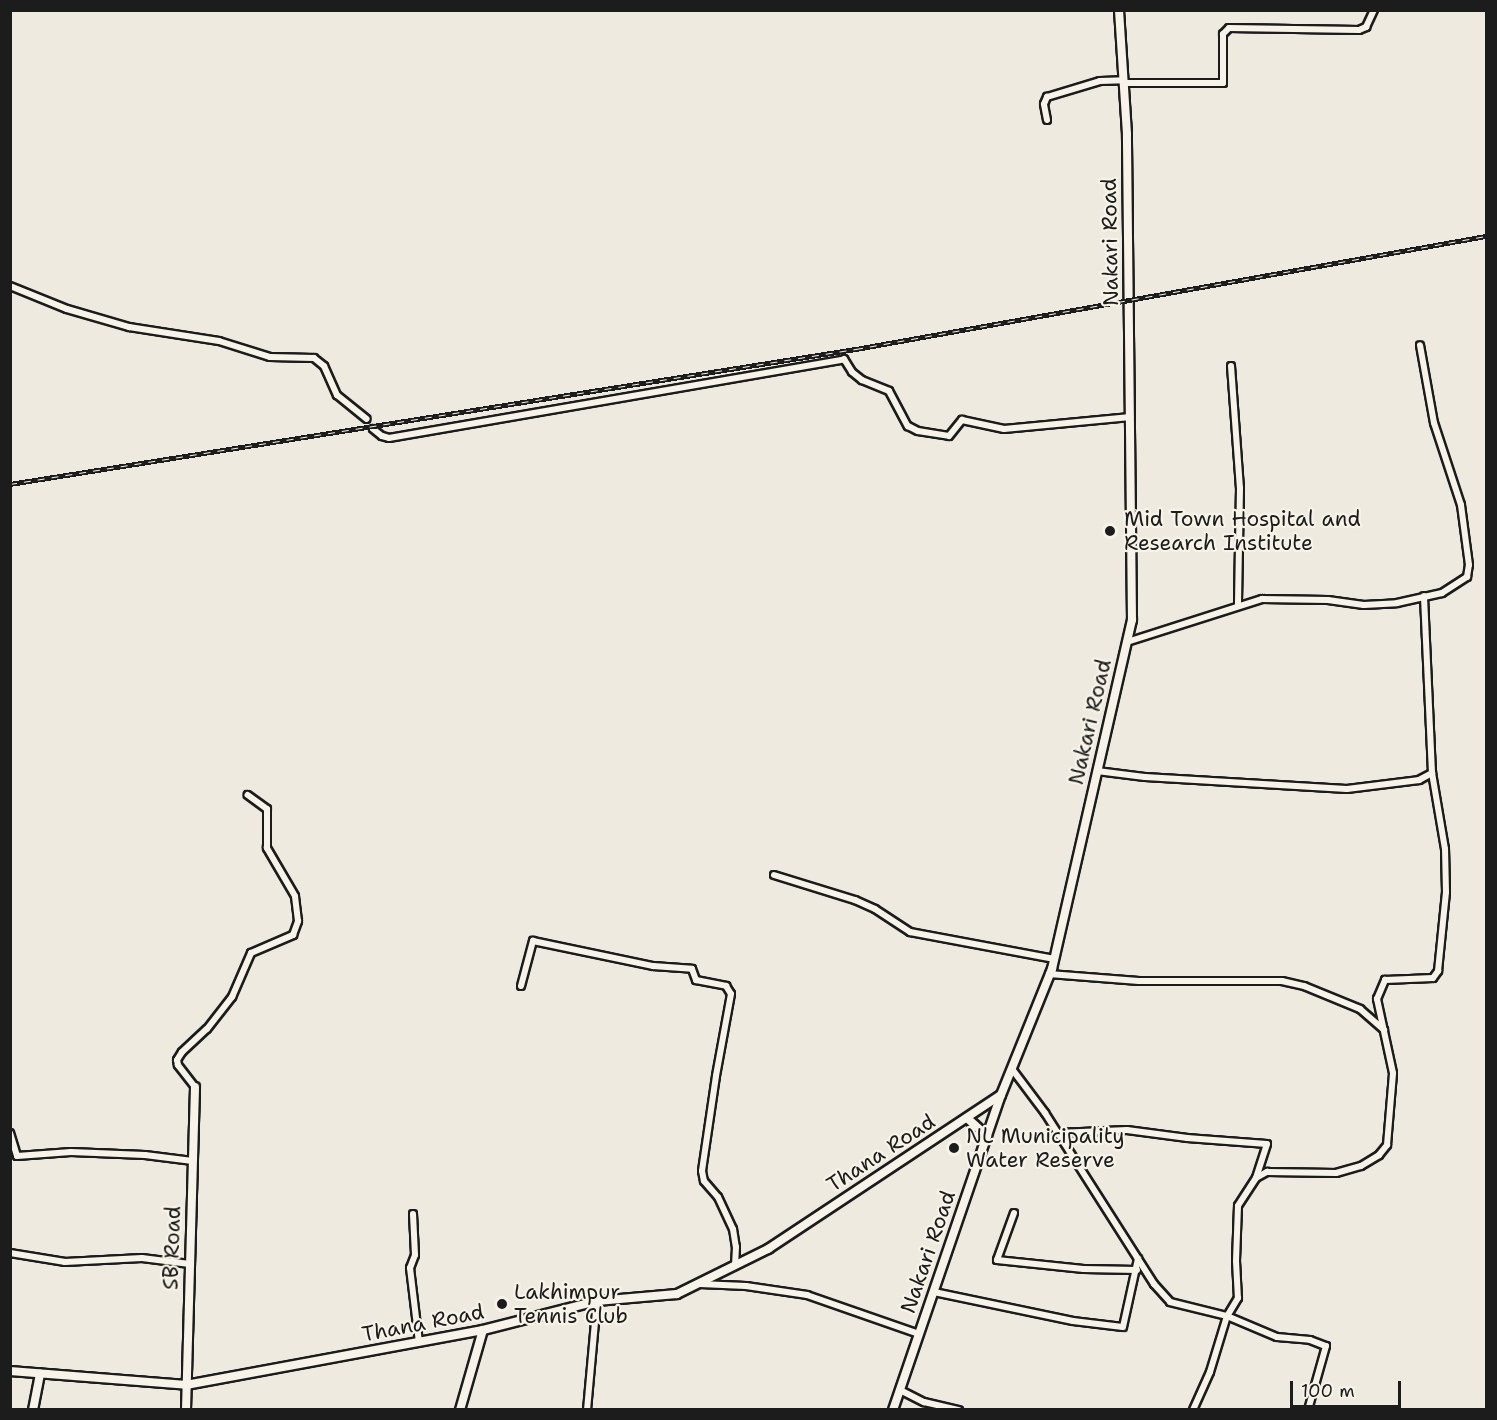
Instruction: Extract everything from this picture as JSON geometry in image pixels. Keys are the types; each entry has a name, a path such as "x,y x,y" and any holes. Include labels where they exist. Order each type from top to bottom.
{"street":[{"name":"Nakari Road","path":"893,1410 987,1136 1054,959 1132,620 1127,134 1119,10"},
{"path":"1047,120 1044,104 1047,97 1100,81 1223,82 1223,34 1229,28 1359,30 1366,27 1374,10"},
{"path":"10,286 67,309 129,327 219,341 270,357 314,358 324,366 337,395 367,419"},
{"path":"1127,642 1176,628 1238,604 1262,599 1328,600 1364,604 1397,603 1442,593 1467,577 1469,565 1461,505 1434,423 1420,345"},
{"path":"373,429 376,433 389,438 844,359 852,372 862,380 889,391 908,426 918,431 949,436 962,420 1004,429 1130,417"},
{"path":"1231,366 1240,488 1238,604"},
{"path":"1256,1178 1268,1172 1336,1173 1361,1166 1379,1155 1387,1145 1393,1073 1377,999 1386,980 1432,978 1438,971 1446,892 1445,849 1432,773 1424,596"},
{"path":"1097,771 1145,777 1347,789 1419,780 1432,773"},
{"path":"195,1087 178,1065 182,1052 207,1029 232,997 251,953 293,935 298,921 295,896 267,848 267,809 249,795"},
{"path":"774,875 855,900 875,909 910,932 1054,959"},
{"path":"521,986 533,941 653,966 692,969 696,980 726,986 731,994 702,1171 704,1180 718,1197 733,1229 736,1247 735,1265"},
{"path":"1049,974 1170,982 1282,981 1304,986 1360,1009 1385,1031"},
{"path":"1012,1069 1058,1133 1144,1268 1170,1302 1227,1316 1277,1337 1310,1340 1326,1346 1308,1410"},
{"name":"SB Road","path":"186,1410 195,1087"},
{"name":"Thana Road","path":"10,1371 186,1385 483,1330 597,1300 676,1294 768,1248 1002,1095"},
{"path":"967,1118 987,1136"},
{"path":"1058,1133 1127,1130 1267,1144 1256,1178 1238,1206 1238,1298 1227,1316 1210,1372 1193,1410"},
{"path":"10,1133 17,1156 71,1152 145,1155 193,1161"},
{"path":"1014,1213 997,1260 1084,1269 1136,1270 1144,1268"},
{"path":"413,1214 415,1255 410,1268 419,1342"},
{"path":"10,1253 65,1262 142,1258 190,1264"},
{"path":"934,1292 1073,1321 1123,1327 1138,1259"},
{"path":"696,1284 746,1286 807,1295 919,1334"},
{"path":"587,1410 597,1300"},
{"path":"460,1409 483,1330"},
{"path":"33,1410 40,1374"},
{"path":"900,1390 924,1402 959,1410"}],"railway":[{"path":"10,484 856,349 1486,236"}],"place":[{"name":"Mid Town Hospital and Research Institute","path":"1110,531"},
{"name":"NL Municipality Water Reserve","path":"954,1148"},
{"name":"Lakhimpur Tennis Club","path":"502,1304"}]}
